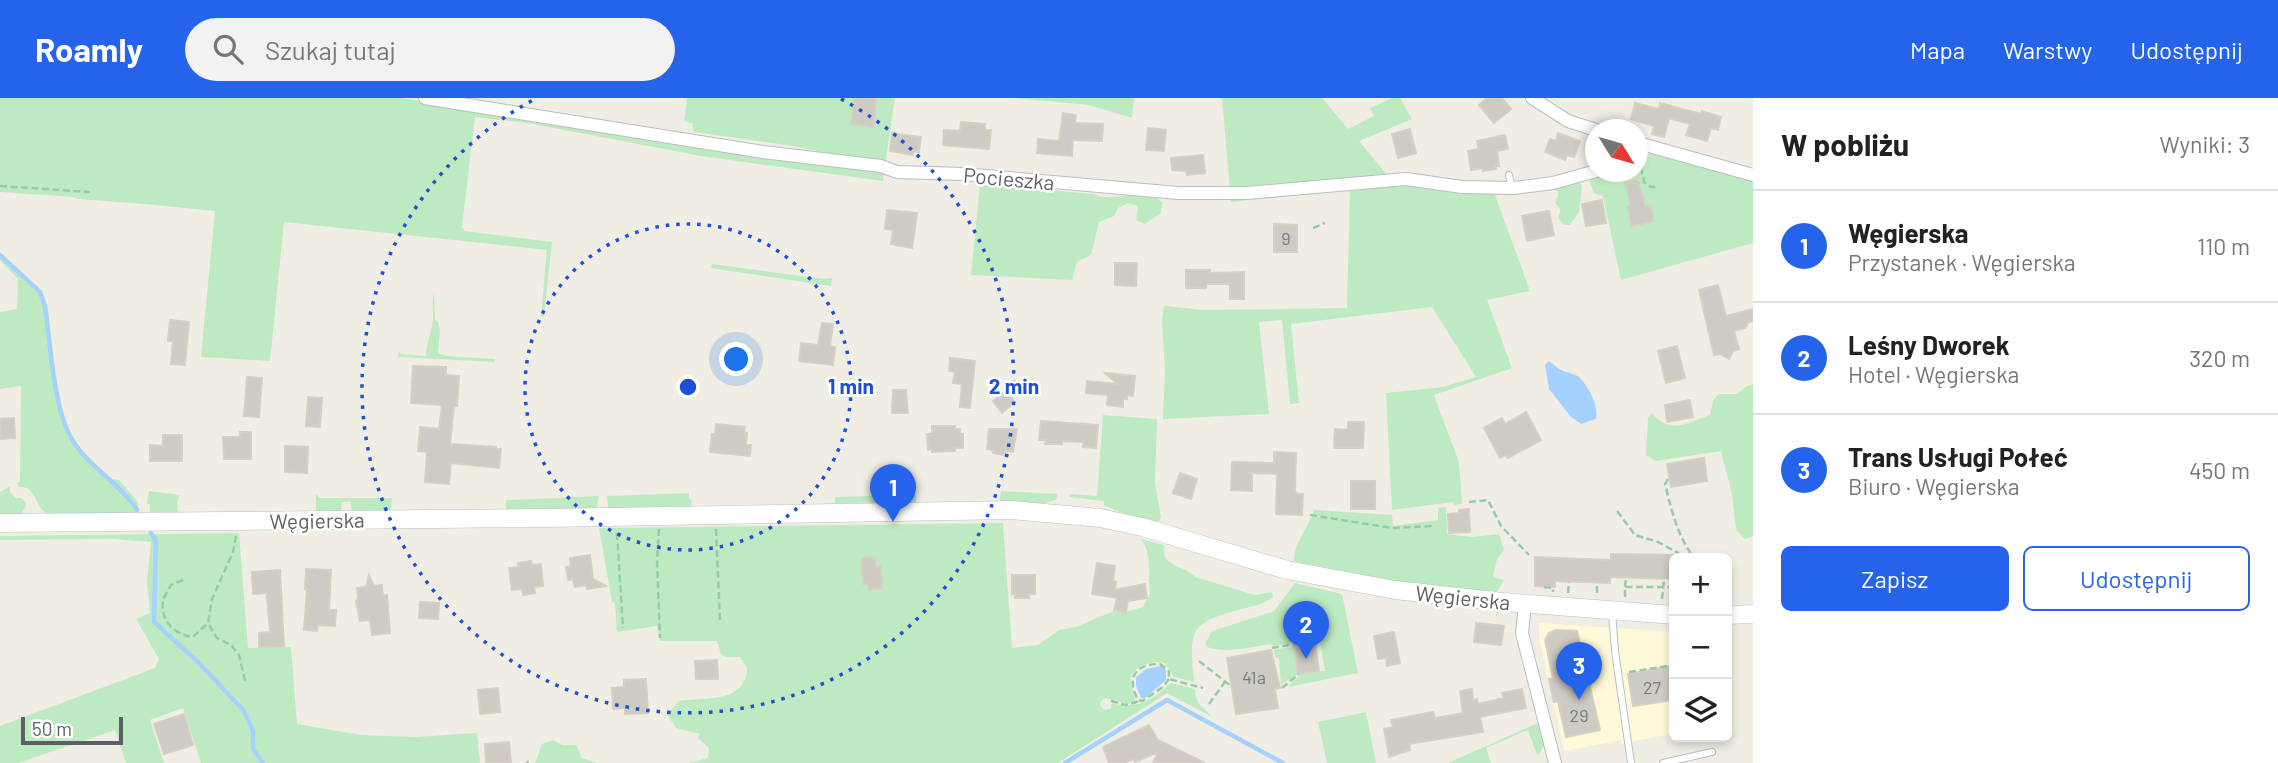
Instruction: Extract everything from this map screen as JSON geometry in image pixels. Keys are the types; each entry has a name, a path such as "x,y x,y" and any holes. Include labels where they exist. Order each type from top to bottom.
{"main road":[{"name":"Węgierska","path":"0,523 1012,510 1100,518 1142,527 1287,570 1342,582 1525,604 1618,604 1669,614"},
{"path":"1732,615 1753,614"}],"street":[{"name":"Pocieszka","path":"425,98 763,152 881,166 897,172 999,174 1192,193 1247,193 1406,179 1418,175 1462,187 1512,188 1553,183 1585,174"},
{"path":"1530,100 1567,121 1585,127"},
{"path":"1648,145 1753,175"},
{"path":"1648,152 1657,147"},
{"path":"1525,604 1522,634 1555,763"}],"lane":[{"path":"1509,174 1512,188"},
{"path":"1618,604 1618,673 1631,763"},
{"path":"1662,763 1712,752"}],"path":[{"path":"1644,182 1651,187 1657,187"},
{"path":"0,186 90,192"},
{"path":"1313,228 1325,223"},
{"path":"1668,479 1665,484 1671,517 1690,553"},
{"path":"1469,502 1488,500 1501,526 1529,555"},
{"path":"1617,511 1635,535 1658,542 1677,553"},
{"path":"1310,516 1392,528 1434,526"},
{"path":"659,527 657,561 660,638"},
{"path":"716,527 720,620"},
{"path":"616,528 623,628"},
{"path":"183,580 171,585 163,601 166,622 181,635 193,637 208,623 212,599 233,551 237,533"},
{"path":"1680,553 1685,546"},
{"path":"1618,604 1626,578"},
{"path":"1662,599 1664,579"},
{"path":"1569,582 1569,587"},
{"path":"1597,583 1597,596"},
{"path":"1544,587 1553,588"},
{"path":"1625,587 1669,587"},
{"path":"208,623 217,638 231,645 239,655 246,684"},
{"path":"1272,648 1295,644"},
{"path":"1199,661 1232,687"},
{"path":"1111,701 1126,705 1148,699 1169,679 1169,671 1160,664 1140,668 1133,675 1134,692 1140,701"},
{"path":"1618,673 1669,666"},
{"path":"1282,688 1299,674"},
{"path":"1169,679 1203,688"},
{"path":"1209,704 1226,682"}],"shaded area":[{"path":"1539,623 1669,632 1669,734 1564,751 1539,638"}],"green space":[{"path":"0,98 401,98 884,173 883,181 701,156 527,123 475,117 462,227 465,231 552,242 544,316 541,316 547,250 284,222 270,361 201,357 215,211 0,192"},
{"path":"687,98 895,98 885,165 793,146 694,132 692,123 684,121"},
{"path":"1012,98 1134,98 1132,118 1089,105"},
{"path":"1222,98 1322,98 1348,129 1374,116 1370,108 1392,98 1400,98 1412,119 1359,141 1388,176 1230,191"},
{"path":"1648,154 1753,181 1753,243 1621,280 1603,196 1594,193 1590,182 1648,182"},
{"path":"1394,182 1494,192 1530,291 1487,300 1512,368 1434,395 1459,462 1462,504 1454,505 1453,502 1392,510 1386,393 1443,387 1476,377 1432,307 1291,324 1299,403 1290,404 1282,320 1259,322 1269,414 1163,419 1164,306 1205,310 1347,308 1350,190 1231,202 1230,199"},
{"path":"1579,182 1582,186 1579,212 1570,225 1564,225 1558,218 1560,210 1555,202 1558,191 1552,189"},
{"path":"980,184 1102,197 1146,194 1162,202 1161,213 1145,224 1136,220 1138,206 1128,203 1118,208 1114,216 1099,222 1091,255 1077,262 1072,280 971,275"},
{"path":"0,254 41,292 46,306 61,414 68,432 79,448 112,479 119,480 138,502 138,514 49,515 44,512 30,490 19,487 21,386 0,389 0,312 17,309 18,279 0,260"},
{"path":"712,264 832,278 831,286 711,268"},
{"path":"434,292 435,320 438,321 440,330 438,353 495,359 495,362 398,357 399,351 401,354 426,356 433,321"},
{"path":"1753,384 1753,536 1745,539 1736,530 1732,494 1721,451 1656,461 1646,455 1648,418 1652,413 1665,424 1686,424 1710,415 1713,401 1718,394 1737,394"},
{"path":"1103,415 1157,419 1155,483 1161,518 1159,521 1131,516 1104,505 1104,501 1069,497 1069,494 1097,496"},
{"path":"10,486 10,492 26,502 26,506 21,514 0,516 0,492"},
{"path":"149,491 180,495 177,502 178,514 150,514 150,505 147,503"},
{"path":"1001,491 1058,494 1056,500 1041,504 999,502"},
{"path":"689,493 691,507 608,508 607,496"},
{"path":"316,494 320,498 392,498 391,511 352,511 350,501 342,502 341,512 316,512"},
{"path":"916,495 916,502 835,503 835,497"},
{"path":"599,496 597,508 506,509 506,500"},
{"path":"1446,507 1447,534 1473,537 1499,534 1504,550 1497,559 1493,577 1504,580 1493,594 1400,583 1294,561 1296,547 1314,510 1392,515 1393,526 1438,520 1438,508"},
{"path":"1003,523 1012,648 1038,645 1059,630 1076,627 1116,610 1126,612 1143,607 1150,594 1147,552 1141,539 1164,545 1169,562 1195,577 1255,595 1272,592 1273,597 1266,601 1202,624 1193,639 1194,682 1174,677 1165,663 1150,663 1136,669 1130,677 1135,702 1127,704 1106,698 1100,704 1106,710 1111,708 1112,703 1130,705 1144,702 1171,683 1195,689 1199,703 1212,717 1167,693 1058,763 688,763 708,758 709,748 698,738 700,734 676,728 667,714 679,701 722,697 732,693 745,680 747,668 740,657 726,657 721,654 717,641 660,641 657,626 617,632 615,603 612,602 599,528"},
{"path":"239,533 248,648 291,647 297,724 361,735 416,737 477,733 480,763 201,763 183,708 150,720 164,763 126,763 115,730 18,763 0,763 0,726 155,668 159,659 136,619 150,613 147,581 151,542 114,539 0,540 0,536"},
{"path":"1295,583 1342,594 1358,673 1288,687 1301,674 1325,671 1319,636 1272,646 1230,650 1207,647 1205,644 1212,631 1274,611"},
{"path":"1294,646 1298,674 1281,685 1279,659 1275,657 1274,650"},
{"path":"1366,712 1376,763 1327,763 1318,722"},
{"path":"1540,722 1545,744 1537,755 1528,730 1486,748 1491,763 1448,763"},
{"path":"553,740 562,745 576,745 582,758 597,763 535,763 542,744"}],"water":[{"path":"1549,361 1583,381 1595,403 1596,419 1581,424 1571,417 1549,389 1545,365"},
{"path":"1161,666 1166,670 1166,680 1145,698 1141,698 1136,677 1146,669"}],"building":[{"path":"854,98 876,98 874,127 851,124"},
{"path":"1487,98 1502,98 1511,109 1494,123 1479,105"},
{"path":"1635,103 1659,109 1660,103 1721,117 1718,130 1711,128 1707,141 1686,135 1690,124 1669,118 1664,137 1652,134 1654,126 1648,124 1648,119 1631,119"},
{"path":"1063,113 1076,115 1075,123 1103,124 1102,141 1073,140 1072,156 1037,153 1038,139 1059,141"},
{"path":"961,122 985,124 985,130 991,130 989,149 943,145 944,130 960,131"},
{"path":"1148,128 1166,130 1164,151 1146,150"},
{"path":"1410,129 1416,153 1398,158 1392,134"},
{"path":"892,133 921,137 919,152 913,151 913,155 890,151"},
{"path":"1558,133 1580,141 1574,157 1567,155 1565,160 1545,152 1550,139 1556,141"},
{"path":"1505,135 1508,149 1497,151 1499,166 1483,171 1483,168 1471,170 1468,151 1479,149 1477,141"},
{"path":"1203,155 1205,173 1187,175 1186,171 1172,170 1171,158"},
{"path":"1639,182 1645,206 1651,205 1654,221 1632,226 1628,207 1631,206 1625,183"},
{"path":"1602,200 1606,223 1586,226 1582,204"},
{"path":"887,210 917,213 912,248 891,244 893,230 885,229"},
{"path":"1549,211 1554,235 1527,241 1522,216"},
{"path":"1274,224 1297,225 1297,252 1274,252"},
{"path":"1115,263 1137,263 1136,286 1115,285"},
{"path":"1186,270 1210,270 1210,273 1244,272 1244,299 1230,299 1230,284 1206,284 1206,288 1186,288"},
{"path":"1718,285 1726,316 1753,309 1753,321 1745,328 1734,331 1739,349 1733,351 1729,359 1720,354 1714,355 1699,290"},
{"path":"170,320 189,322 185,365 171,364 173,341 168,341"},
{"path":"822,323 833,324 830,346 835,347 833,365 799,361 801,343 818,345"},
{"path":"1677,346 1685,378 1666,383 1658,351"},
{"path":"950,358 975,361 970,408 960,407 962,384 953,383 955,372 949,371"},
{"path":"413,366 446,367 446,375 459,376 450,444 501,449 499,468 451,463 449,484 425,482 427,452 418,451 420,427 439,429 442,405 411,403"},
{"path":"1105,373 1135,376 1133,396 1127,395 1127,399 1123,399 1123,407 1107,405 1108,395 1086,393 1087,381 1118,384"},
{"path":"247,377 262,378 259,417 244,416"},
{"path":"893,390 906,390 908,413 892,413"},
{"path":"1006,390 1015,402 1002,413 993,401"},
{"path":"308,397 322,398 320,427 306,426"},
{"path":"1690,400 1693,417 1667,422 1665,405"},
{"path":"1526,412 1541,440 1508,458 1506,455 1500,458 1484,428 1502,418 1505,424"},
{"path":"14,418 15,438 0,439 0,419"},
{"path":"1041,421 1098,425 1096,448 1083,447 1084,442 1062,441 1062,444 1045,444 1046,440 1039,440"},
{"path":"1348,422 1364,422 1363,448 1334,448 1335,429 1348,430"},
{"path":"716,424 745,427 746,445 751,445 750,456 710,452"},
{"path":"932,426 955,426 955,429 960,429 960,434 963,434 963,448 955,448 955,451 928,450 927,434 932,434"},
{"path":"989,429 1017,429 1013,452 1005,451 1005,455 987,449"},
{"path":"240,432 251,432 251,459 224,459 223,437 240,437"},
{"path":"163,435 182,435 182,461 150,461 150,445 163,446"},
{"path":"285,446 308,447 307,473 285,472"},
{"path":"1274,452 1296,453 1295,491 1297,494 1303,494 1302,515 1276,514 1277,474 1252,473 1252,491 1231,490 1232,462 1274,463"},
{"path":"1704,458 1707,481 1671,487 1667,464"},
{"path":"1180,473 1197,479 1191,499 1173,493"},
{"path":"1351,481 1375,481 1375,509 1351,509"},
{"path":"1469,509 1470,532 1449,533 1448,514"},
{"path":"1611,554 1669,555 1669,579 1610,577 1610,583 1555,581 1555,587 1535,586 1535,557 1611,560"},
{"path":"590,555 593,579 606,586 587,589 586,585 575,587 573,579 568,580 566,567 571,566 570,558"},
{"path":"875,557 876,567 881,566 882,588 869,589 868,584 863,584 862,558"},
{"path":"531,561 532,565 541,564 543,586 534,587 535,593 523,595 522,589 512,590 509,568"},
{"path":"1097,563 1115,566 1115,590 1145,584 1147,598 1128,601 1126,612 1114,610 1117,598 1092,594"},
{"path":"306,569 331,570 329,610 336,610 335,626 318,625 317,631 304,630"},
{"path":"280,570 284,646 259,647 259,633 270,632 267,593 253,594 252,572"},
{"path":"369,575 374,586 382,585 383,596 387,595 390,633 372,635 370,620 360,621 356,601 357,588 366,587"},
{"path":"1012,575 1035,575 1035,594 1029,594 1029,598 1015,598 1015,594 1012,594"},
{"path":"420,602 439,603 438,619 419,618"},
{"path":"1476,623 1504,626 1501,645 1474,642"},
{"path":"1556,630 1577,631 1600,730 1566,737 1558,701 1554,702 1549,679 1553,678 1545,640 1549,633"},
{"path":"1394,632 1400,663 1387,666 1386,658 1378,659 1374,636"},
{"path":"1315,643 1319,671 1298,674 1294,646"},
{"path":"1271,650 1280,688 1275,689 1278,708 1236,714 1227,658"},
{"path":"717,660 718,679 696,679 695,661"},
{"path":"1669,666 1669,701 1633,706 1628,674"},
{"path":"646,679 648,713 625,714 625,708 613,709 612,688 624,687 624,680"},
{"path":"498,688 500,712 480,714 478,690"},
{"path":"1472,689 1473,700 1477,699 1478,704 1504,698 1502,693 1522,689 1526,708 1480,717 1483,732 1409,744 1410,750 1389,757 1384,729 1393,727 1391,720 1433,712 1435,718 1463,713 1460,691"},
{"path":"184,714 193,745 164,754 154,724"},
{"path":"1149,725 1158,740 1205,763 1153,763 1158,752 1135,762 1134,759 1124,763 1109,763 1103,747"},
{"path":"509,742 511,763 486,763 485,744"}],"waterway":[{"path":"0,255 40,292 45,306 58,399 69,434 84,455 137,510"},
{"path":"151,533 156,541 154,622 199,663 244,711 253,731 253,749 263,763"},
{"path":"1065,763 1167,700 1283,763"}],"place":[{"name":"Węgierska","path":"893,522"},
{"name":"Leśny Dworek","path":"1306,659"},
{"name":"Trans Usługi Połeć","path":"1579,700"}]}
